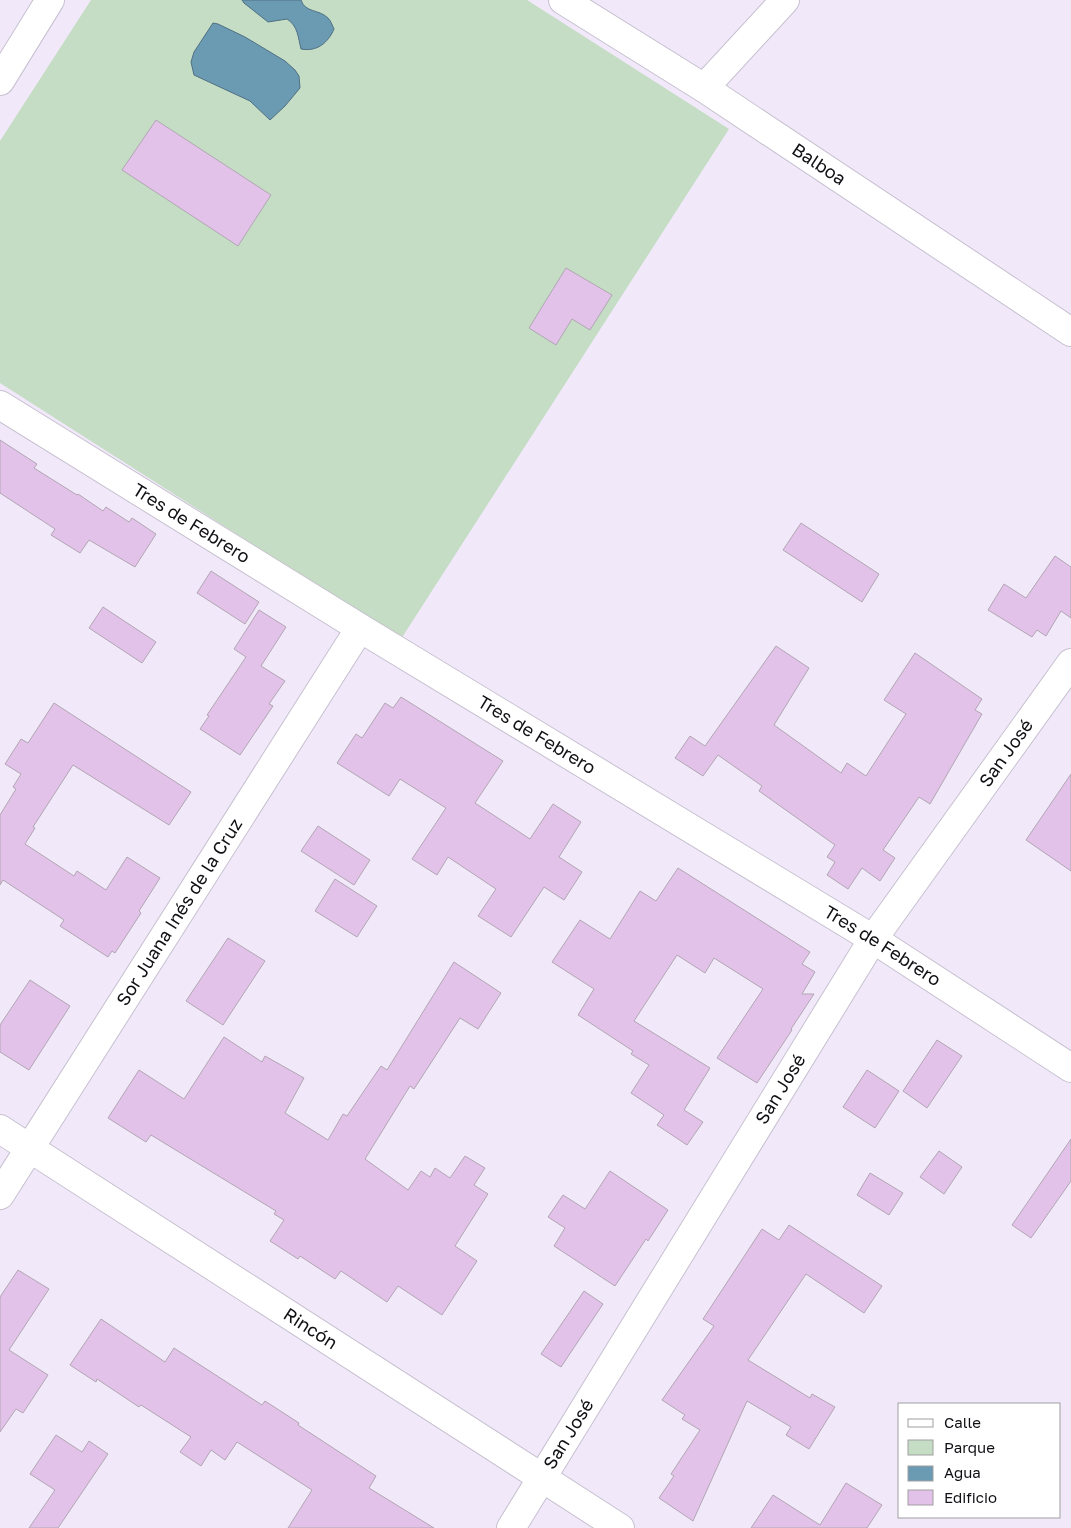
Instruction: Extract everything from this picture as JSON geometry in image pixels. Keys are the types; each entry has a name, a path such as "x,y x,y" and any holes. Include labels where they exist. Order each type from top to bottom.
{"street":[{"path":"0,81 50,0"},
{"name":"Balboa","path":"563,0 704,88 1071,332"},
{"path":"704,88 785,0"},
{"name":"Tres de Febrero","path":"0,405 360,628 872,939 1071,1068"},
{"name":"Sor Juana Inés de la Cruz","path":"0,1195 360,628"},
{"name":"San José","path":"511,1528 872,939 1071,663"},
{"name":"Rincón","path":"0,1129 620,1528"}],"green space":[{"path":"91,0 527,0 729,129 401,639 0,383 0,141"}],"water":[{"path":"242,0 301,0 309,9 321,13 328,18 334,29 329,38 317,48 301,49 297,32 291,22 287,19 268,22"},
{"path":"213,23 245,37 285,61 299,76 300,88 270,120 250,101 194,75 191,62 194,52"}],"building":[{"path":"156,120 271,195 238,246 122,170"},
{"path":"566,268 612,295 590,330 572,319 556,345 529,328"},
{"path":"0,440 37,464 34,468 103,511 106,507 129,522 132,518 156,534 135,567 89,540 80,553 51,535 55,529 0,493"},
{"path":"801,523 879,574 862,602 783,550"},
{"path":"1055,556 1071,567 1071,618 1061,611 1046,636 1037,630 1032,637 988,610 1004,584 1026,598"},
{"path":"211,571 259,602 245,624 197,593"},
{"path":"103,607 156,642 142,663 89,628"},
{"path":"259,610 286,627 261,666 285,681 269,704 273,706 240,755 200,729 209,716 207,715 246,657 234,649"},
{"path":"776,646 809,668 774,725 841,773 847,763 866,776 906,714 884,700 915,653 982,699 975,710 982,714 930,804 919,797 883,850 895,858 880,881 862,868 848,889 827,875 835,862 827,857 835,845 759,791 762,786 718,755 703,776 675,758 690,736 705,746"},
{"path":"401,697 503,761 475,803 530,839 553,804 581,822 559,857 582,872 564,900 544,887 511,937 478,916 496,889 448,857 437,875 412,859 446,808 400,779 389,796 337,763 356,734 362,738 385,703 393,708"},
{"path":"54,703 191,792 169,825 73,765 33,827 35,828 25,844 74,876 77,871 106,890 127,857 160,878 139,911 141,913 115,953 112,951 108,957 60,926 64,920 3,880 0,885 0,815 16,789 13,787 21,774 5,764 21,739 28,743"},
{"path":"1071,774 1071,871 1026,840"},
{"path":"318,826 370,860 354,885 301,851"},
{"path":"678,868 810,952 802,964 815,972 802,994 814,994 757,1083 717,1058 763,989 714,958 705,973 677,955 634,1021 710,1068 684,1110 703,1122 687,1145 657,1125 664,1115 631,1093 649,1065 631,1054 633,1051 578,1015 594,989 552,962 580,920 610,939 640,891 656,901"},
{"path":"335,879 377,906 357,937 315,911"},
{"path":"228,938 265,961 223,1025 186,1001"},
{"path":"454,962 501,993 478,1029 460,1018 414,1089 410,1086 365,1159 408,1190 421,1171 430,1177 435,1168 450,1178 465,1156 485,1168 474,1185 488,1194 455,1246 477,1261 442,1315 398,1286 387,1302 341,1271 335,1279 300,1256 298,1259 270,1241 284,1220 274,1214 276,1211 151,1135 146,1142 108,1118 139,1070 184,1099 224,1037 262,1062 265,1056 304,1078 285,1113 328,1140 343,1114 347,1116 381,1066 387,1070"},
{"path":"30,980 70,1006 29,1070 0,1052 0,1025"},
{"path":"937,1040 962,1056 927,1108 903,1091"},
{"path":"867,1070 899,1091 875,1128 843,1107"},
{"path":"1071,1139 1071,1181 1031,1238 1012,1225"},
{"path":"939,1151 962,1167 944,1194 920,1177"},
{"path":"610,1171 668,1210 615,1286 554,1246 565,1228 548,1217 563,1195 585,1209"},
{"path":"870,1173 903,1193 889,1215 857,1195"},
{"path":"789,1225 882,1286 864,1313 806,1274 748,1360 810,1398 812,1394 835,1407 809,1449 786,1435 791,1427 747,1401 693,1521 659,1498 674,1476 671,1474 700,1430 682,1419 685,1415 662,1400 714,1326 703,1319 762,1229 779,1240"},
{"path":"18,1270 49,1289 9,1350 48,1375 23,1413 16,1409 0,1432 0,1297"},
{"path":"584,1291 603,1304 561,1367 541,1354"},
{"path":"101,1319 165,1362 174,1348 262,1405 265,1401 376,1476 369,1488 434,1528 288,1528 312,1490 237,1442 225,1460 211,1450 201,1466 180,1452 191,1437 141,1405 139,1407 97,1379 96,1382 70,1365"},
{"path":"56,1435 82,1452 89,1441 108,1454 58,1528 29,1528 55,1490 30,1474"},
{"path":"846,1483 882,1505 867,1528 751,1528 773,1495 820,1525"}]}
